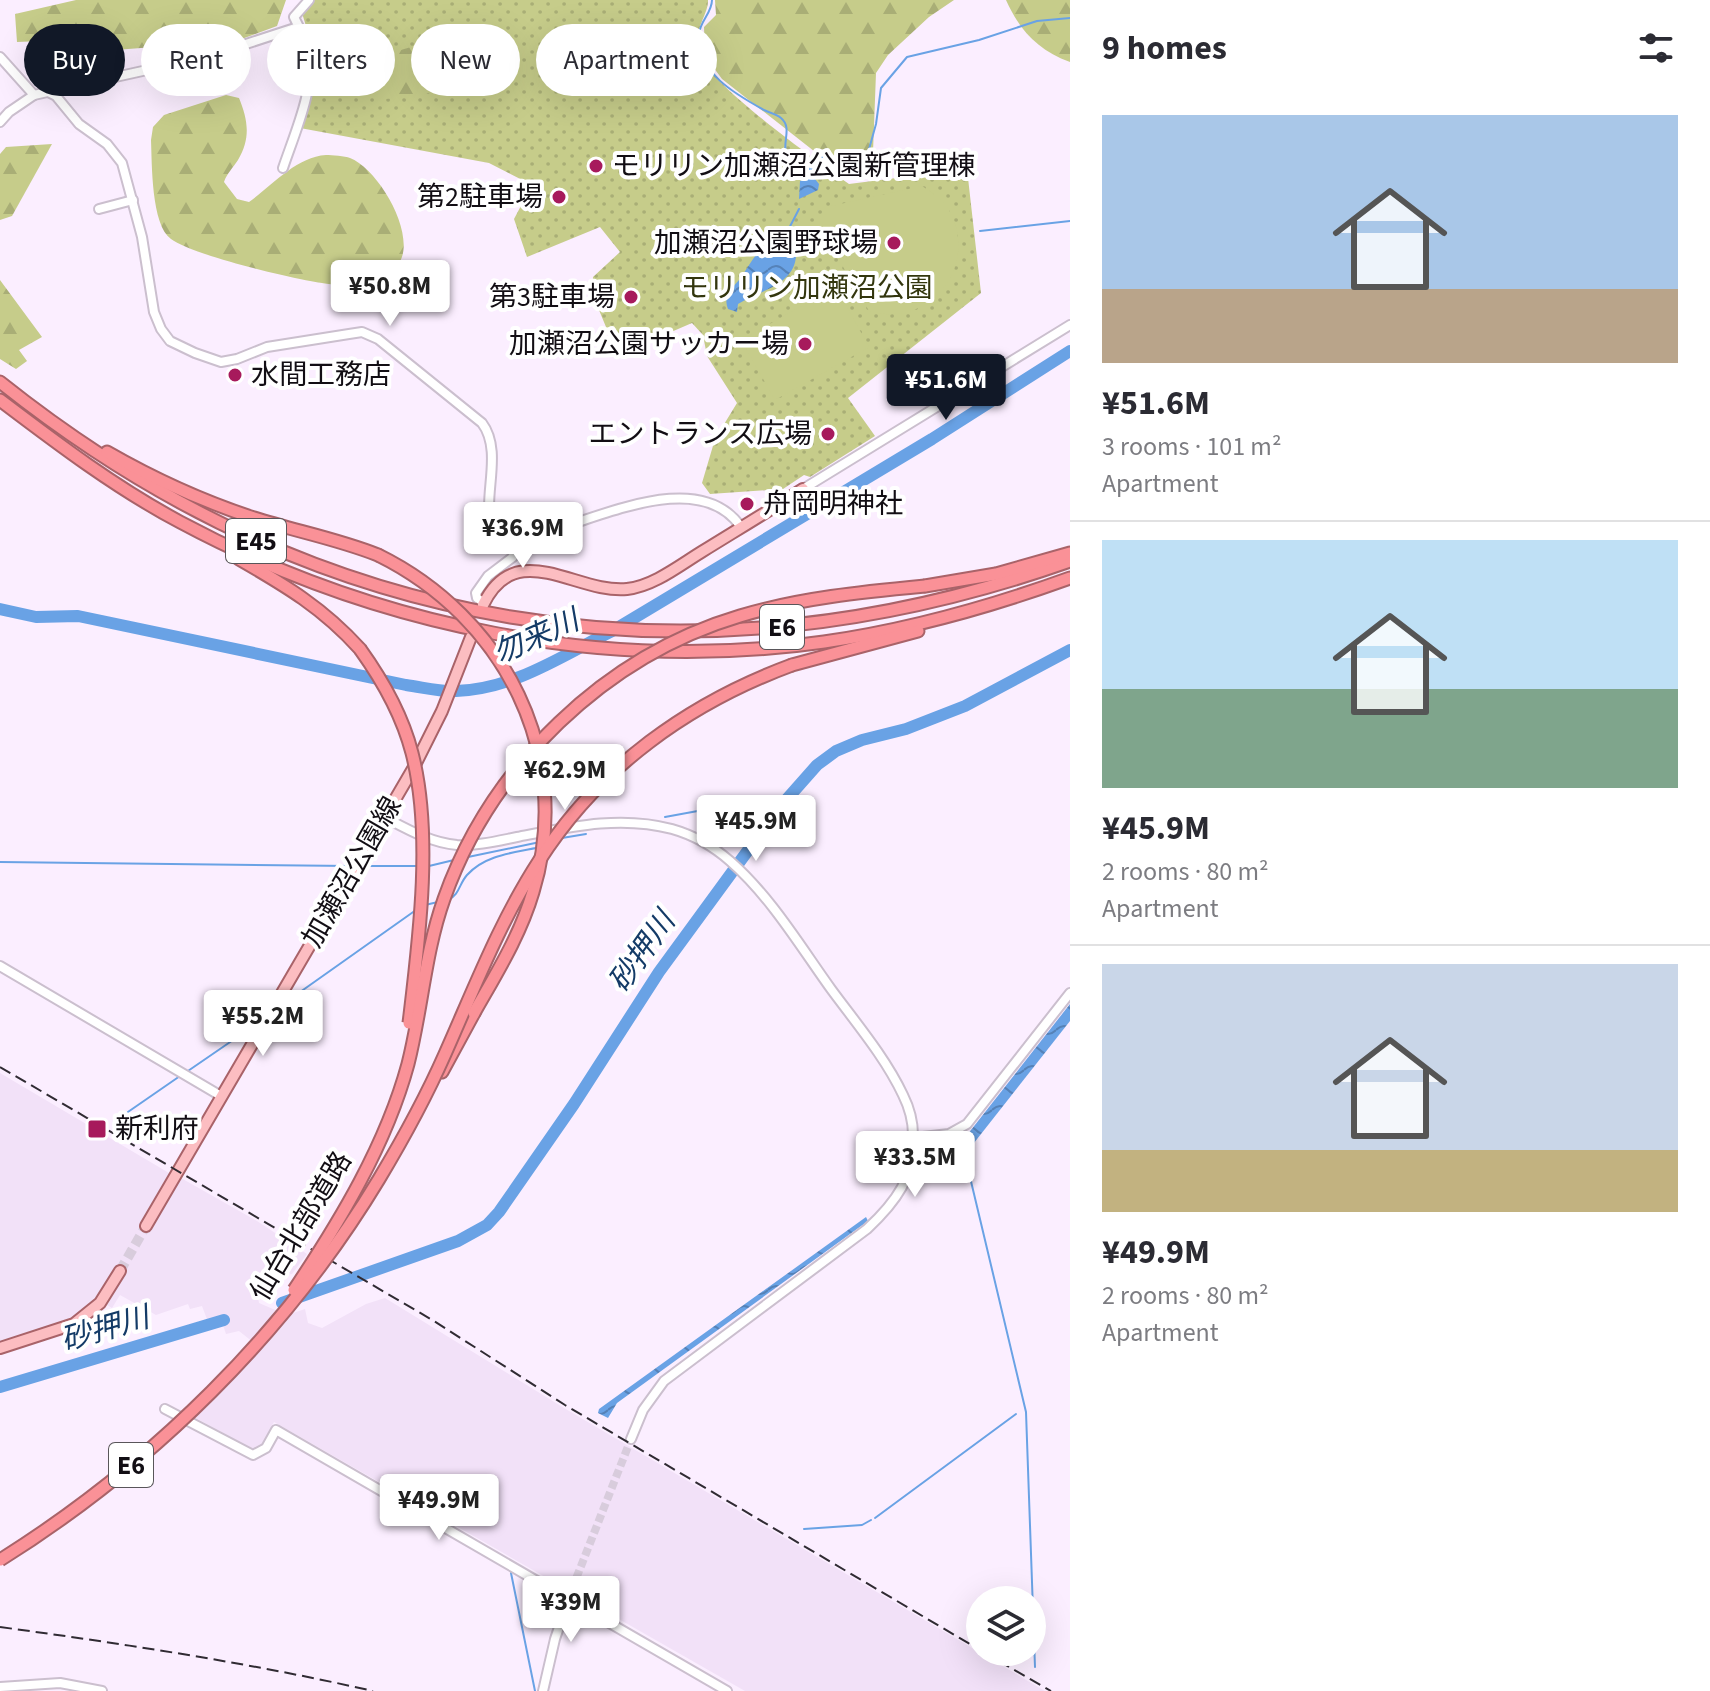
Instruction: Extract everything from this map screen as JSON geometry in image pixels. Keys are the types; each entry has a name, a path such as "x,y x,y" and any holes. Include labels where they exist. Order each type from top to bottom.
{"highway":[{"name":"E45","path":"0,382 130,475 256,542 383,587 485,607"},
{"name":"E45","path":"0,400 105,477 179,522 264,564 308,581 441,622 495,634"},
{"path":"47,418 144,473 191,495 247,516 336,539 378,555 416,575 447,598 472,623 514,685 534,737 542,772 544,809 539,871 519,930 421,1111 379,1180"},
{"path":"179,522 303,596 324,612 360,649 391,698 403,724 412,752 421,808 421,878 411,1006 402,1069 388,1121"},
{"path":"388,1121 408,1064 434,931 455,871 468,843 502,788 531,752 573,710 612,679 665,647 737,617 814,598 959,582 1070,553"},
{"name":"E6","path":"485,607 557,625 636,631 802,625 884,612 961,595 1070,561"},
{"path":"379,1180 425,1096 490,951 523,886 555,837 620,765 674,723 763,676 822,655 969,618 1070,579"},
{"name":"E6","path":"495,634 634,650 711,651 788,646 864,635 937,619 1070,579"},
{"name":"仙台北部道路","path":"248,1352 282,1308 323,1244 360,1180 388,1121"},
{"name":"仙台北部道路","path":"0,1560 114,1479 170,1431 248,1352 305,1286 379,1180"}],"main road":[{"path":"485,607 501,581 527,571 555,573 608,589 639,587 666,574 803,489"},
{"name":"加瀬沼公園線","path":"146,1226 414,767 445,703 471,637"},
{"path":"0,1348 74,1324 100,1303 120,1271"}],"street":[{"path":"297,24 294,17 309,0"},
{"path":"125,76 206,57 267,37"},
{"path":"0,57 24,84"},
{"path":"0,122 33,96"},
{"path":"53,96 122,163 147,260 154,312 170,341 221,362 267,347 362,332 378,339 489,431 494,453 489,518 499,534 515,538 541,533 633,505 674,500 708,502 722,507 741,527"},
{"path":"283,168 306,96"},
{"path":"99,209 133,200"},
{"path":"803,489 1070,325"},
{"path":"485,607 476,593 488,576 513,557 515,538"},
{"path":"384,817 439,842 457,845 482,844 587,824 643,823 676,830 701,841 728,859 759,891 891,1072 908,1105 914,1138 909,1174 886,1212 664,1381 643,1410 631,1439"},
{"path":"0,966 221,1096"},
{"path":"914,1138 949,1134 967,1124 1070,993"},
{"path":"165,1409 253,1455 266,1448 276,1430 570,1593 727,1691"},
{"path":"543,1691 570,1593"},
{"path":"0,1687 60,1683 102,1691"}],"shaded area":[{"path":"0,1073 169,1173 139,1225 151,1231 181,1178 257,1221 307,1254 292,1274 255,1280 259,1303 287,1315 305,1309 308,1323 322,1328 366,1304 385,1298 564,1408 966,1645 966,1666 1003,1666 1045,1691 745,1691 274,1422 260,1448 254,1450 194,1417 259,1347 239,1331 226,1334 221,1319 208,1322 202,1306 190,1309 188,1304 156,1315 120,1295 112,1308 107,1305 126,1274 115,1267 91,1304 69,1321 0,1341"}],"green space":[{"path":"76,0 286,0 278,24 267,24 267,30 251,36 251,24 141,24 141,48 125,49 125,24 24,24 24,42 17,42 15,14"},
{"name":"モリリン加瀬沼公園","path":"314,0 708,0 701,24 536,24 536,96 717,96 717,79 763,120 849,184 967,169 981,293 848,398 875,436 810,477 804,475 783,489 710,494 702,483 715,439 737,403 707,356 703,335 692,323 641,345 613,344 592,293 593,277 620,252 600,227 527,257 514,219 532,185 489,163 300,128 309,96 395,96 395,24 305,24 302,13"},
{"path":"715,0 954,0 929,17 888,55 876,73 873,152 862,176 847,177 722,79 717,72 717,24 707,24 716,15"},
{"path":"1006,0 1070,0 1070,62 1048,52 1031,38"},
{"path":"411,47 411,95 386,99 380,96 395,96 395,52"},
{"path":"223,96 239,98 246,121 246,137 242,152 224,182 237,199 249,202 295,166 315,157 342,156 361,165 384,190 400,223 403,254 397,266 386,275 363,283 326,284 226,261 171,239 164,232 156,208 152,163 153,127 164,115"},
{"path":"52,144 12,216 0,220 0,154 6,147"},
{"name":"加瀬沼公園野球場","path":"922,186 947,206 957,231 958,252 953,271 944,288 929,302 912,311 891,314 869,311 819,226 831,206"},
{"path":"0,280 42,337 19,350 27,361 16,369 0,359"},
{"name":"加瀬沼公園サッカー場","path":"836,287 869,347 775,400 741,340"}],"water":[{"path":"793,165 817,167 815,179 819,184 818,190 799,199 800,181 812,175 805,170 790,173 787,168"},
{"path":"778,239 791,243 796,249 792,270 778,284 738,304 737,312 728,309 730,291 761,249"},
{"path":"1070,1004 1070,1021 970,1148 960,1154 956,1149"},
{"path":"866,1217 868,1221 617,1403 608,1418 598,1413 599,1409"}],"waterway":[{"path":"712,0 699,34 700,48 711,71 741,97 785,122 785,148 789,158 823,157 856,173 866,160 876,124 881,88 907,57 979,40 1037,21 1070,18"},
{"path":"783,240 799,209"},
{"path":"980,231 1070,221"},
{"name":"勿来川","path":"0,609 36,617 78,616 406,685 444,691 478,689 538,669 614,630 932,439 1070,351"},
{"name":"砂押川","path":"282,1303 458,1241 487,1225 574,1104 659,972 779,808 817,765 836,751 862,740 906,729 965,706 1070,650"},
{"path":"665,817 763,799"},
{"path":"772,803 779,808"},
{"path":"562,838 586,834"},
{"path":"468,857 540,842"},
{"path":"448,900 455,895 467,875 481,863 536,848"},
{"path":"429,866 454,860"},
{"path":"0,862 351,866"},
{"path":"361,866 419,866"},
{"path":"425,905 438,902"},
{"path":"286,1002 416,910"},
{"path":"185,1073 252,1027"},
{"path":"119,1125 125,1114 180,1076"},
{"path":"917,1180 959,1150"},
{"path":"964,1152 1026,1412 1035,1667"},
{"name":"砂押川","path":"0,1387 224,1320"},
{"path":"875,1518 1016,1414"},
{"path":"804,1529 862,1525 871,1520"},
{"path":"511,1573 535,1691"}],"tunnel":[{"path":"120,1271 146,1226"},
{"path":"572,1589 631,1439"}],"railway":[{"path":"0,1067 434,1321 565,1405 966,1642"},
{"path":"0,1627 187,1655 373,1691"},
{"path":"1007,1666 1051,1691"}],"place":[{"name":"モリリン加瀬沼公園新管理棟","path":"596,166"},
{"name":"第2駐車場","path":"559,197"},
{"name":"加瀬沼公園野球場","path":"894,243"},
{"name":"第3駐車場","path":"631,297"},
{"name":"加瀬沼公園サッカー場","path":"805,344"},
{"name":"水間工務店","path":"235,375"},
{"name":"エントランス広場","path":"828,434"},
{"name":"舟岡明神社","path":"747,504"},
{"name":"新利府","path":"97,1129"}]}
